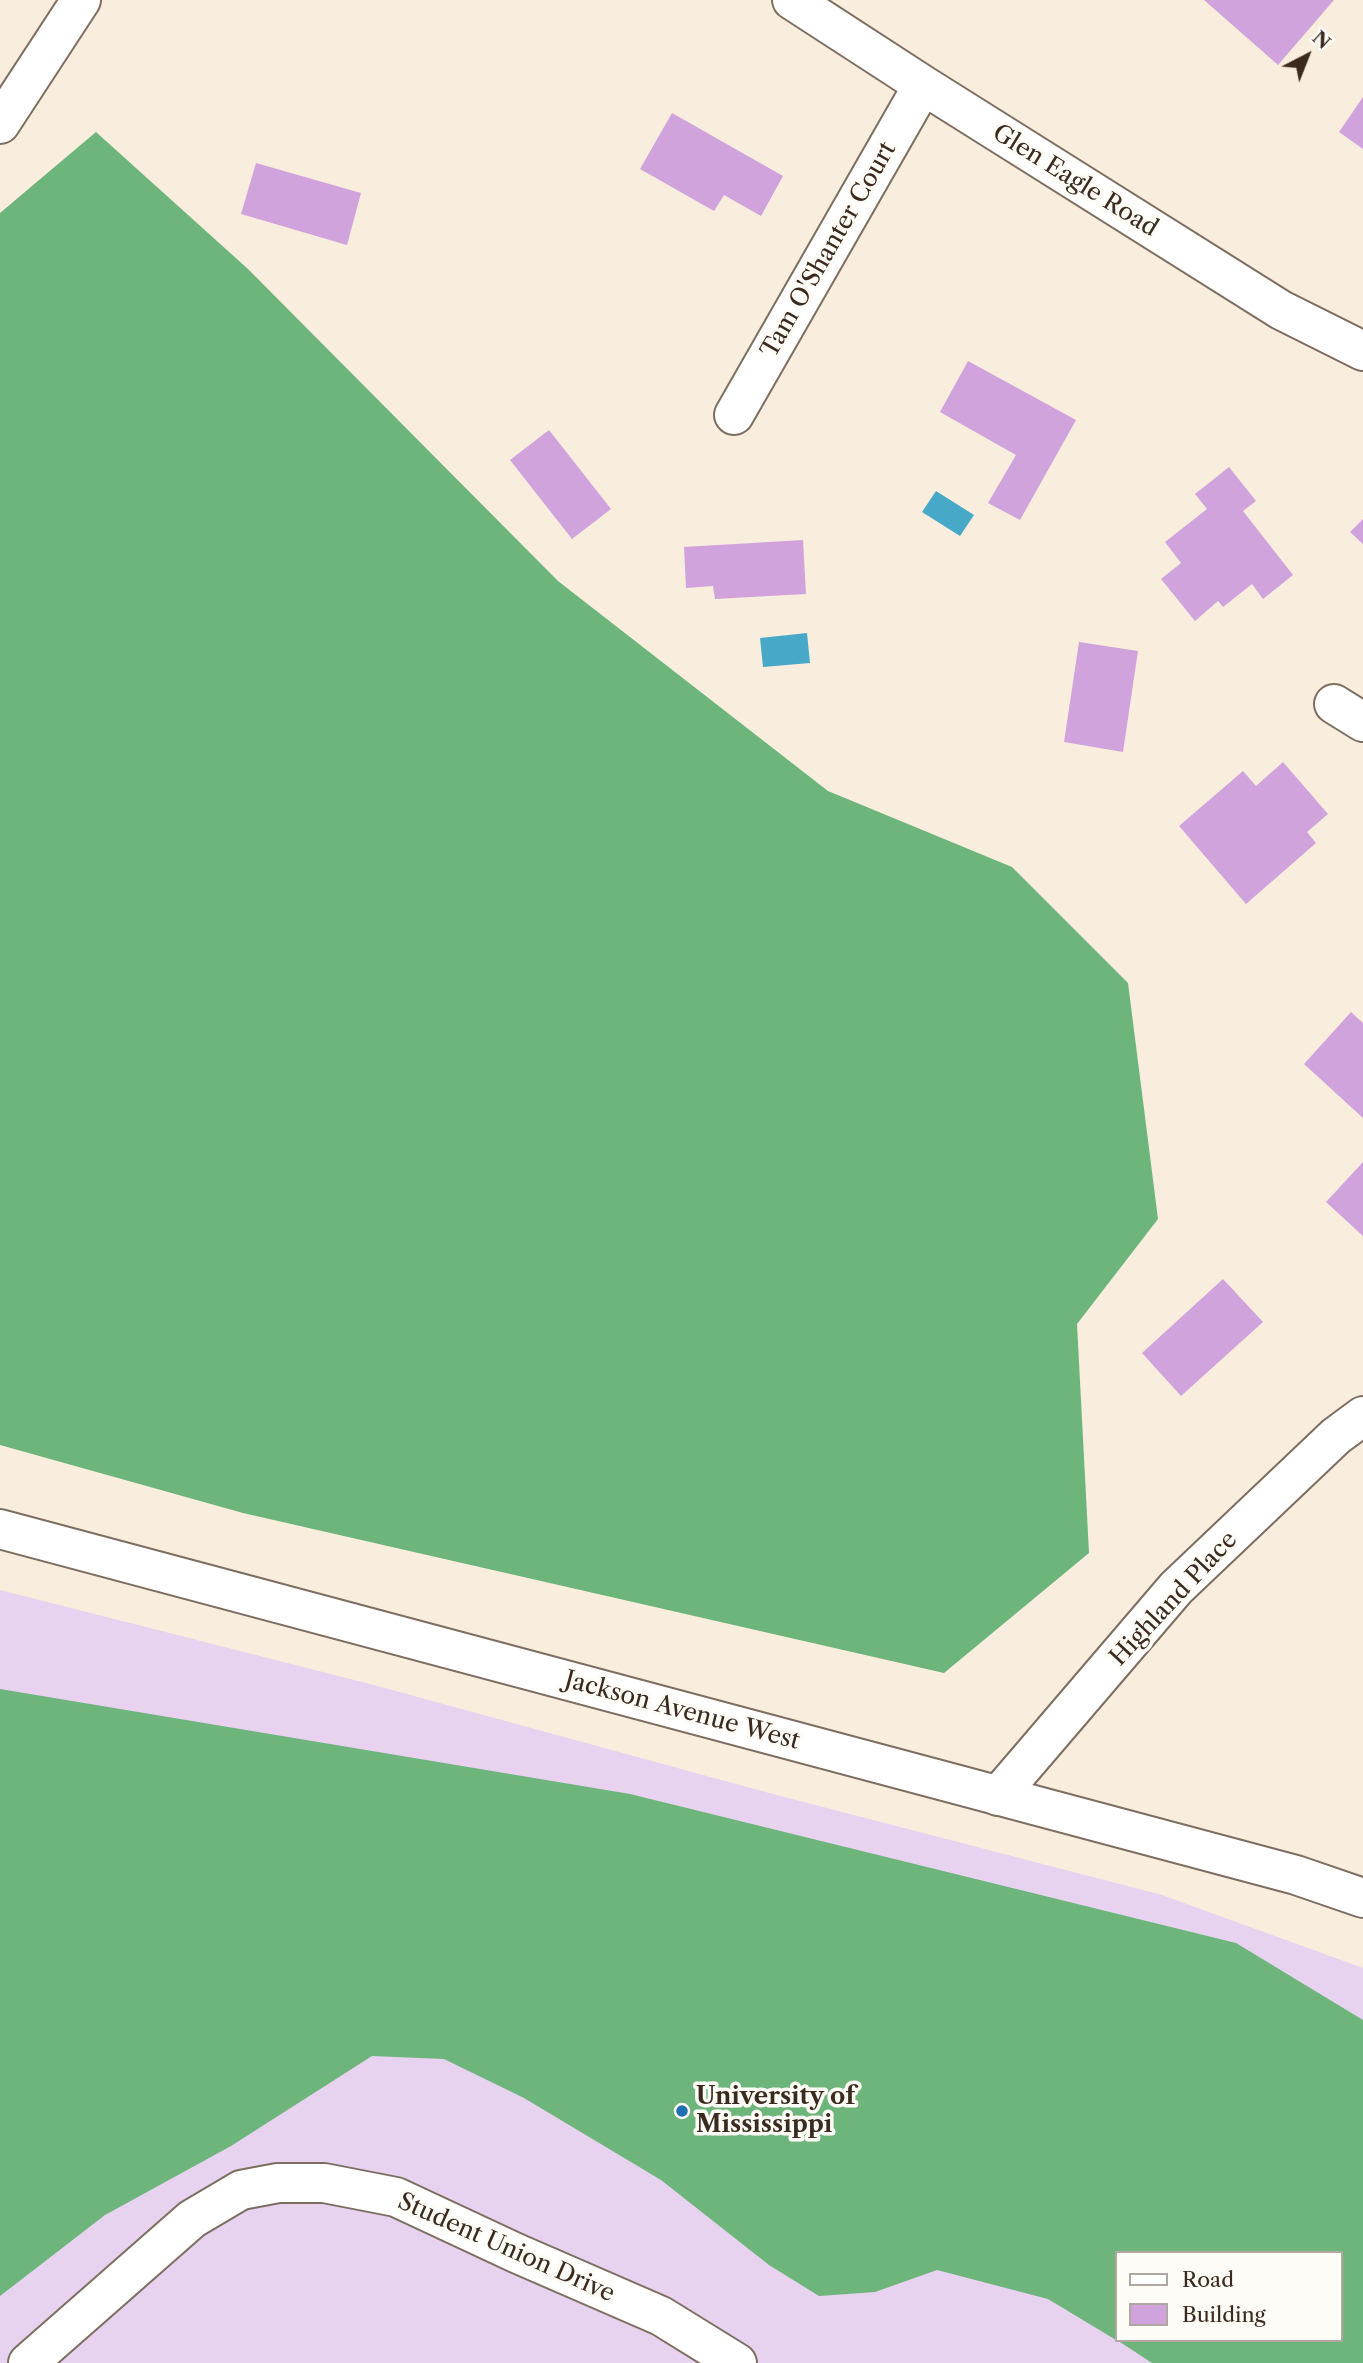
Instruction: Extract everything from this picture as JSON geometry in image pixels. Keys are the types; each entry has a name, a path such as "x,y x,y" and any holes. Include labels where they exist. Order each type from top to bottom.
{"street":[{"path":"0,124 82,0"},
{"name":"Glen Eagle Road","path":"792,0 1281,310 1363,351"},
{"name":"Tam O'Shanter Court","path":"734,415 923,85"},
{"name":"Highland Place","path":"998,1796 1176,1588 1336,1436 1363,1416"},
{"name":"Jackson Avenue West","path":"0,1529 1296,1875 1363,1898"},
{"name":"Student Union Drive","path":"29,2363 192,2219 241,2190 278,2183 324,2183 396,2197 516,2253 662,2316 737,2363"}],"shaded area":[{"name":"University of Mississippi","path":"0,1590 370,1684 769,1793 1162,1895 1363,1968 1363,2363 0,2363"}],"green space":[{"path":"96,132 248,269 558,581 828,791 1012,867 1128,983 1158,1219 1077,1324 1089,1553 944,1673 243,1513 0,1445 0,213"},
{"name":"University of Mississippi","path":"0,1689 630,1794 1236,1943 1363,2020 1363,2363 1152,2363 1120,2342 1342,2342 1342,2251 1114,2251 1114,2339 1048,2299 937,2270 875,2292 819,2296 769,2265 661,2180 524,2098 444,2059 372,2056 231,2146 105,2215 0,2296"}],"water":[{"path":"936,491 974,515 960,536 922,512"},
{"path":"807,633 810,663 763,667 760,638"}],"building":[{"path":"1204,0 1334,0 1278,65"},
{"path":"1363,97 1363,149 1339,132"},
{"path":"672,113 783,176 761,216 724,195 714,211 640,169"},
{"path":"256,163 361,193 347,245 241,214"},
{"path":"968,361 1076,420 1020,520 988,503 1016,455 940,412"},
{"path":"549,430 611,509 572,539 510,460"},
{"path":"1229,467 1256,501 1243,511 1293,575 1263,599 1252,584 1223,607 1218,601 1195,621 1161,579 1181,563 1165,542 1207,509 1195,494"},
{"path":"1363,519 1363,544 1350,532"},
{"path":"803,540 806,594 715,599 713,586 686,588 684,547"},
{"path":"1079,642 1138,651 1123,752 1064,742"},
{"path":"1283,762 1328,814 1307,832 1316,843 1246,904 1179,826 1243,771 1256,786"},
{"path":"1351,1012 1363,1023 1363,1118 1304,1064"},
{"path":"1363,1162 1363,1236 1326,1202"},
{"path":"1223,1279 1263,1322 1181,1396 1142,1353"}],"place":[{"name":"University of Mississippi","path":"682,2111"}]}
